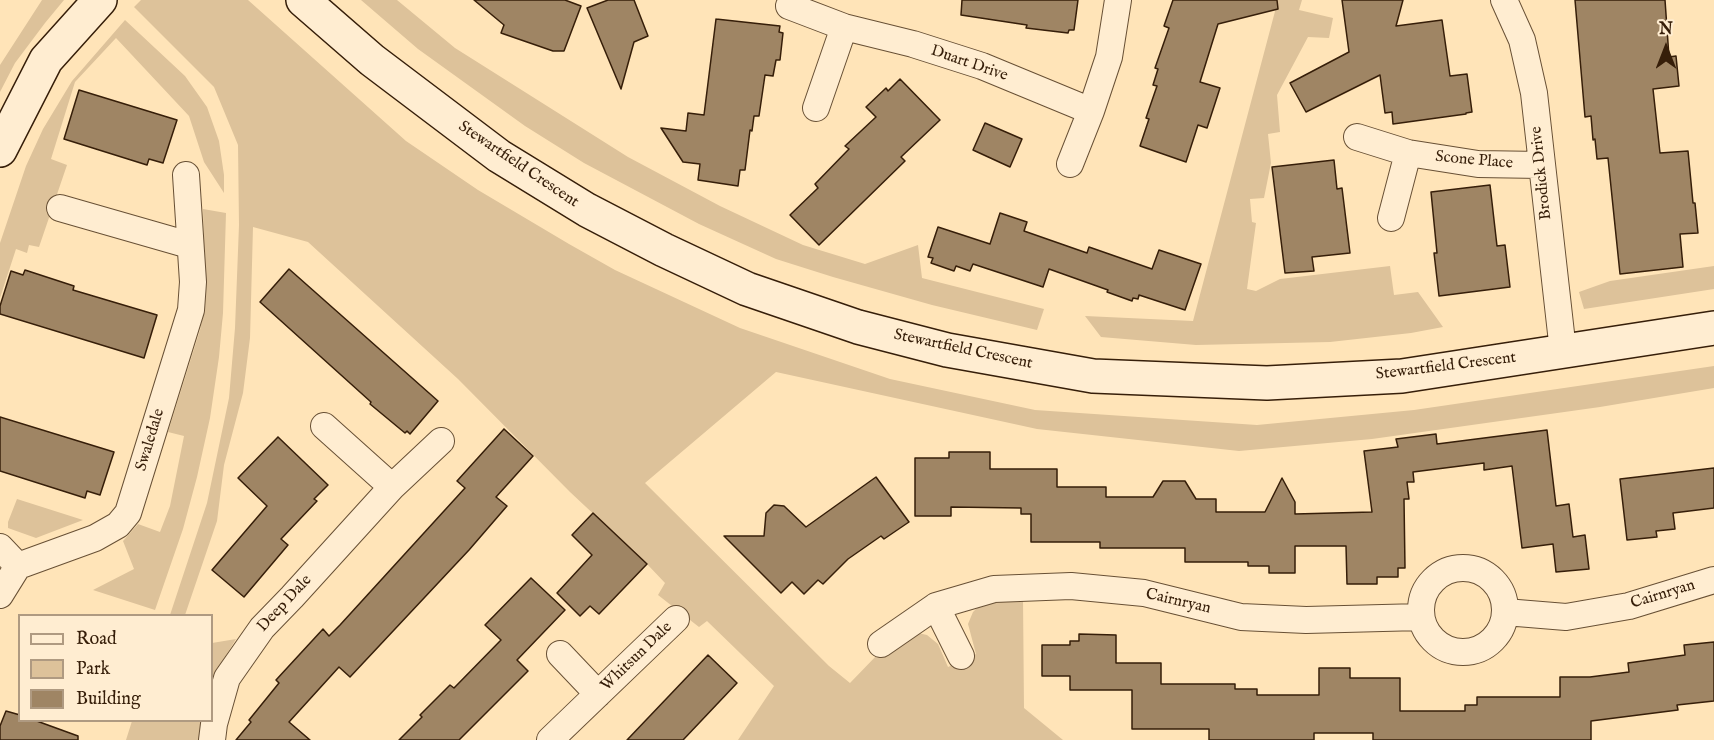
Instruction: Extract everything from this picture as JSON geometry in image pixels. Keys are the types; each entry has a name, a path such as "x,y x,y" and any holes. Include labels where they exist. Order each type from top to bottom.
{"street":[{"path":"0,150 46,60 100,0"},
{"name":"Stewartfield Crescent","path":"303,0 372,60 499,156 587,210 747,289 858,327 947,350 1093,376 1267,383 1402,376 1714,328"},
{"path":"1070,164 1109,57 1118,0"},
{"name":"Brodick Drive","path":"1504,0 1522,40 1534,93 1563,351"},
{"name":"Duart Drive","path":"789,6 844,27 913,44 982,66 1091,111"},
{"path":"816,108 844,27"},
{"name":"Scone Place","path":"1357,137 1408,153 1478,164 1541,165"},
{"path":"1391,218 1408,153"},
{"name":"Swaledale","path":"18,566 95,538 118,525 128,513 191,310 193,282 186,175"},
{"path":"60,208 189,245"},
{"path":"324,426 392,487"},
{"name":"Deep Dale","path":"212,740 214,724 227,678 262,628 392,487 441,441"},
{"path":"0,547 18,566 0,595"},
{"path":"1454,568 1480,571 1499,587 1504,599 1503,625 1496,637 1485,646 1473,651 1459,652 1434,641 1421,617 1421,604 1425,592 1437,578 1454,568"},
{"name":"Cairnryan","path":"1505,612 1566,617 1629,606 1714,580"},
{"name":"Cairnryan","path":"881,644 936,606 994,588 1071,586 1144,593 1241,617 1306,620 1421,617"},
{"path":"936,606 961,656"},
{"name":"Whitsun Dale","path":"550,740 676,619"},
{"name":"Whitsun Dale","path":"560,654 598,694"}],"green space":[{"path":"42,0 64,0 15,63 0,92 0,65"},
{"path":"141,0 248,0 406,141 478,190 569,244 615,270 740,328 890,379 1035,410 1257,425 1414,410 1714,366 1714,388 1600,407 1372,439 1239,451 1037,429 776,372 645,483 829,666 850,683 879,653 885,656 913,632 927,635 938,644 948,667 976,654 968,624 973,612 980,605 1023,599 1024,708 1063,740 738,740 774,686 707,621 699,627 658,595 665,583 647,564 570,492 458,379 308,242 253,227 250,338 243,393 224,465 217,521 185,614 170,614 207,503 229,398 235,328 239,225 238,145 214,87 134,7"},
{"path":"361,0 397,0 455,48 628,157 720,206 803,245 865,264 918,245 922,278 1044,309 1037,330 932,305 833,277 776,259 699,224 584,163 525,126 418,49"},
{"path":"1278,0 1302,0 1299,10 1333,18 1329,38 1308,37 1277,95 1280,132 1268,134 1271,163 1264,198 1250,199 1252,222 1256,223 1247,289 1256,291 1280,279 1390,266 1394,295 1418,292 1443,327 1330,342 1196,345 1101,337 1085,316 1193,321"},
{"path":"125,20 185,76 207,107 219,141 224,193 204,162 189,116 116,38 75,82 51,159 67,165 39,247 29,245 27,253 16,249 0,298 0,243 26,166 43,129 72,81"},
{"path":"203,209 226,213 223,313 219,357 210,418 197,477 183,529 155,610 93,590 134,569 123,541 138,524 160,532 170,506 184,436 168,432 200,330 205,306"},
{"path":"1714,266 1714,289 1584,309 1579,292 1610,281"},
{"path":"17,499 83,520 36,538 8,528"},
{"path":"236,639 213,680 213,643"},
{"path":"132,722 202,722 199,740 126,740"}],"building":[{"path":"474,0 565,0 581,6 564,51 553,51 501,33 504,25"},
{"path":"608,0 634,0 648,36 634,42 621,89 587,8"},
{"path":"962,0 1078,0 1074,30 1069,30 1068,33 1026,28 1027,25 961,15"},
{"path":"1173,0 1277,0 1278,9 1218,24 1200,82 1220,88 1207,128 1198,125 1186,162 1140,146 1149,119 1146,118 1157,86 1153,85 1158,69 1155,68 1169,28 1164,26"},
{"path":"1342,0 1403,0 1396,26 1442,20 1450,76 1467,74 1472,112 1393,124 1392,112 1385,113 1380,75 1306,112 1290,83 1349,52"},
{"path":"1575,0 1665,0 1669,57 1676,56 1679,86 1653,89 1660,153 1688,151 1698,233 1680,234 1683,267 1620,274 1608,158 1597,159 1591,116 1585,117"},
{"path":"716,19 780,26 779,32 783,33 780,60 776,60 773,76 765,75 759,116 754,116 745,170 740,170 738,186 698,180 700,164 683,162 661,128 686,131 688,113 704,115"},
{"path":"900,79 940,120 901,157 905,161 819,245 790,215 818,188 815,184 849,149 845,146 876,117 866,107 886,88 888,91"},
{"path":"79,90 177,120 163,163 149,159 147,165 64,139"},
{"path":"985,123 1022,139 1010,167 973,150"},
{"path":"1334,160 1337,189 1342,188 1350,253 1312,257 1314,271 1285,273 1272,167"},
{"path":"1490,185 1497,246 1505,245 1510,287 1439,296 1431,192"},
{"path":"1000,213 1027,222 1024,231 1087,253 1089,247 1152,269 1159,250 1201,264 1185,310 1139,295 1138,299 1133,298 1132,301 1049,269 1043,287 973,264 970,271 956,266 954,271 931,263 933,258 928,257 938,227 990,244"},
{"path":"289,269 438,401 410,434 407,431 405,433 370,404 371,402 260,302"},
{"path":"25,270 74,286 73,290 157,315 144,358 0,314 0,306 11,271 23,275"},
{"path":"0,417 114,452 100,495 87,491 85,498 0,471"},
{"path":"504,429 533,456 496,497 507,506 350,677 339,667 289,722 310,740 236,740 279,683 276,680 323,629 329,636 340,625 465,488 457,481"},
{"path":"1547,430 1556,506 1569,504 1573,537 1585,535 1589,569 1556,572 1553,544 1522,548 1512,466 1484,470 1484,463 1413,472 1414,482 1407,482 1409,499 1404,499 1405,568 1398,568 1398,577 1377,577 1377,584 1347,584 1346,546 1295,546 1295,573 1269,573 1269,566 1248,566 1248,562 1185,562 1185,548 1100,548 1100,542 1031,542 1031,514 1021,514 1021,508 951,507 951,516 915,516 915,458 949,458 949,452 990,452 990,469 1057,469 1057,487 1106,487 1106,497 1153,497 1163,481 1185,481 1196,499 1216,499 1216,512 1265,512 1282,478 1295,502 1295,514 1372,512 1364,451 1398,447 1396,439 1436,434 1437,444"},
{"path":"278,437 328,485 314,499 317,501 281,539 288,545 244,597 212,570 267,506 238,478"},
{"path":"1714,468 1714,508 1673,513 1675,529 1656,531 1657,537 1627,540 1620,479"},
{"path":"876,477 909,522 884,539 881,536 848,559 823,584 818,580 804,594 792,582 781,593 724,536 764,536 766,513 774,505 784,506 806,527"},
{"path":"593,513 647,564 599,614 590,606 580,616 557,593 592,555 572,535"},
{"path":"531,578 565,610 517,660 528,671 459,740 399,740 450,685 454,688 501,640 485,625"},
{"path":"1079,634 1116,635 1116,663 1161,663 1161,684 1235,684 1235,689 1257,689 1257,695 1319,695 1319,668 1350,668 1350,678 1400,678 1400,711 1465,711 1465,705 1477,705 1477,697 1560,697 1560,677 1590,677 1629,672 1628,663 1685,655 1684,645 1714,642 1714,701 1677,705 1678,710 1591,721 1591,740 1373,740 1373,733 1314,733 1314,740 1209,740 1209,729 1132,729 1132,690 1070,690 1070,676 1042,676 1042,645 1070,645 1070,641 1079,641"},
{"path":"708,655 737,683 683,740 627,740"},
{"path":"6,711 18,714 18,722 40,722 78,736 78,740 0,740 0,726"}]}
